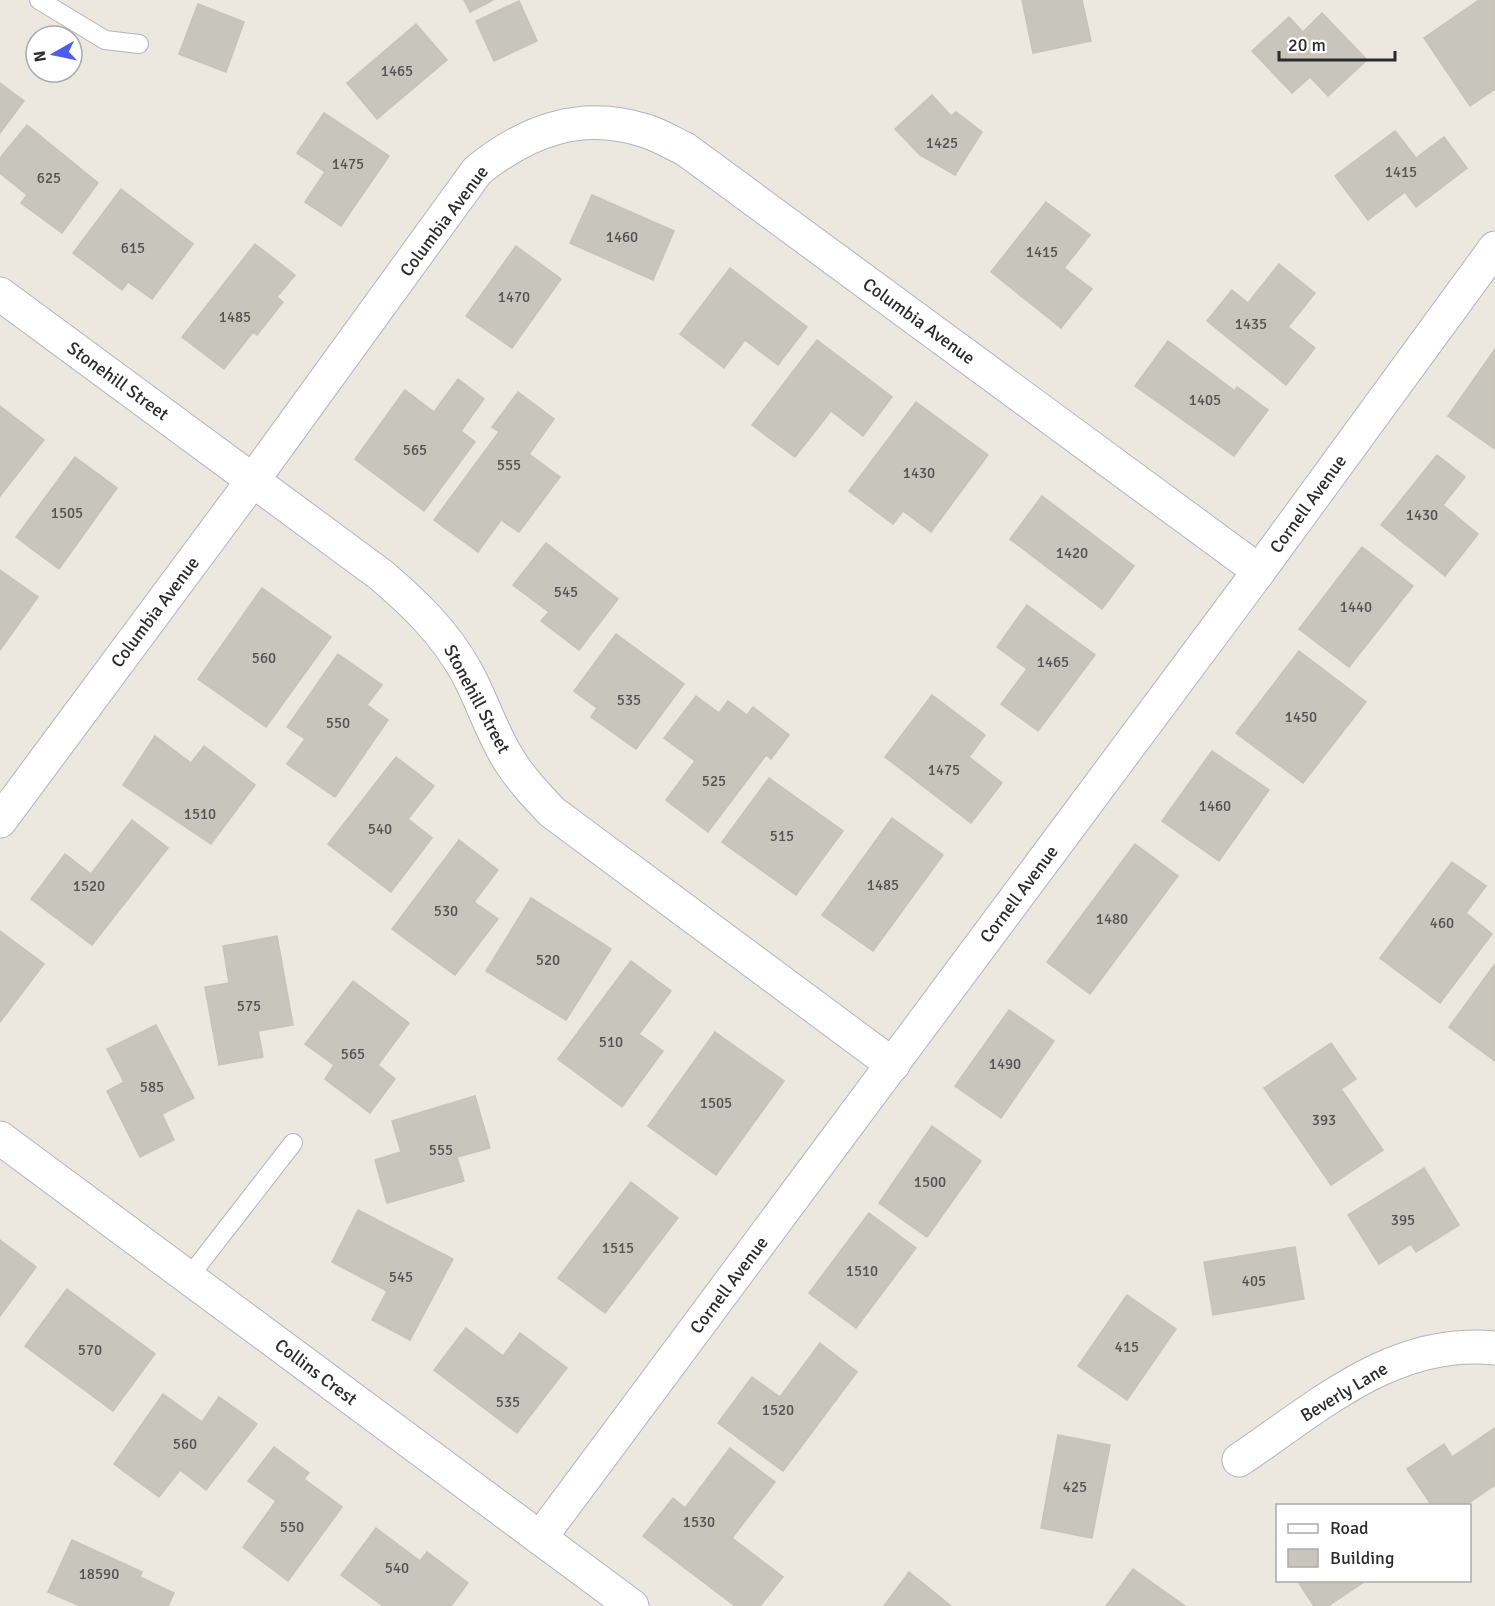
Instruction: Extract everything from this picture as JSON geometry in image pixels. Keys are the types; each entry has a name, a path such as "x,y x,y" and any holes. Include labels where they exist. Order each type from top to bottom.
{"street":[{"name":"Columbia Avenue","path":"0,820 253,480 477,171 504,149 535,133 569,124 608,123 646,131 684,149 1259,571"},
{"name":"Cornell Avenue","path":"540,1538 1259,571 1495,248"},
{"name":"Stonehill Street","path":"0,294 381,575 417,606 441,632 467,672 506,756 529,787 552,812 893,1065"},
{"name":"Collins Crest","path":"0,1138 632,1606"},
{"name":"Beverly Lane","path":"1239,1460 1372,1371 1411,1355 1451,1347 1495,1348"}],"lane":[{"path":"39,0 105,40 139,44"},
{"path":"189,1277 292,1143"}],"building":[{"path":"464,0 493,0 470,12"},
{"path":"1022,0 1082,0 1091,41 1033,53"},
{"path":"1479,0 1495,0 1495,89 1470,106 1424,38"},
{"path":"519,1 537,41 494,61 476,21"},
{"path":"198,4 244,22 226,72 179,54"},
{"path":"1322,13 1367,60 1328,96 1310,77 1292,93 1252,51 1289,17 1303,32"},
{"path":"416,24 447,60 377,119 347,83"},
{"path":"0,83 24,101 0,133"},
{"path":"932,95 951,116 956,112 982,132 955,175 920,155 895,129"},
{"path":"324,113 389,156 341,226 305,202 325,172 297,153"},
{"path":"27,125 98,183 62,233 21,203 27,195 0,173 0,158"},
{"path":"1395,131 1416,158 1444,137 1467,168 1416,207 1405,192 1368,220 1335,176"},
{"path":"121,189 193,244 152,299 128,282 122,290 73,253"},
{"path":"592,195 674,231 653,280 570,243"},
{"path":"1046,202 1090,235 1064,268 1092,289 1061,328 991,272"},
{"path":"255,244 295,275 277,297 283,302 257,335 253,332 224,369 182,337"},
{"path":"516,246 561,279 512,348 466,316"},
{"path":"1279,264 1315,293 1288,327 1315,348 1286,385 1207,321 1232,290 1248,303"},
{"path":"730,268 807,327 778,365 745,340 724,368 680,334"},
{"path":"817,340 892,397 863,436 831,411 795,457 752,425"},
{"path":"1168,341 1235,391 1237,387 1268,410 1234,456 1135,386"},
{"path":"1495,349 1495,449 1448,416"},
{"path":"458,379 484,399 461,431 475,442 424,511 355,459 405,390 434,412"},
{"path":"518,392 554,419 529,454 560,477 519,532 501,520 478,552 434,520 499,432 492,427"},
{"path":"916,402 988,455 931,532 903,511 893,524 849,491"},
{"path":"0,406 44,440 0,496"},
{"path":"1437,455 1465,477 1443,505 1478,534 1445,576 1381,525"},
{"path":"75,457 117,488 59,569 16,537"},
{"path":"1042,496 1134,566 1102,609 1010,539"},
{"path":"546,543 618,599 579,650 541,621 549,612 513,585"},
{"path":"1362,547 1413,586 1349,667 1299,629"},
{"path":"0,570 38,597 0,650"},
{"path":"262,588 331,637 266,727 198,679"},
{"path":"1027,605 1095,655 1038,731 1001,704 1027,669 997,647"},
{"path":"616,634 684,684 636,749 591,717 597,708 574,691"},
{"path":"1299,651 1366,702 1303,783 1236,733"},
{"path":"338,654 382,685 367,705 388,720 335,797 287,764 305,739 287,727"},
{"path":"932,695 985,735 969,757 1002,783 971,823 885,757"},
{"path":"696,696 719,713 728,701 747,715 753,707 789,735 771,759 766,755 708,832 666,800 695,761 664,738"},
{"path":"155,736 191,763 204,746 255,785 211,844 123,785"},
{"path":"1212,751 1269,790 1219,861 1162,821"},
{"path":"396,757 434,786 408,819 432,838 391,892 328,844"},
{"path":"769,778 843,831 796,895 722,842"},
{"path":"892,818 943,855 873,951 822,915"},
{"path":"132,820 168,848 92,945 31,899 65,854 91,874"},
{"path":"459,840 498,870 474,902 498,919 455,975 392,929"},
{"path":"1135,844 1178,876 1090,994 1047,962"},
{"path":"1452,862 1486,886 1466,913 1492,934 1440,1003 1380,958"},
{"path":"531,898 611,949 566,1020 486,971"},
{"path":"0,931 44,964 0,1022"},
{"path":"277,936 293,1025 258,1031 263,1057 219,1065 205,987 229,983 223,946"},
{"path":"631,961 671,991 639,1034 663,1051 622,1107 558,1059"},
{"path":"1495,964 1495,1061 1449,1027"},
{"path":"353,981 409,1023 378,1065 395,1079 370,1113 325,1079 334,1065 305,1044"},
{"path":"1009,1010 1054,1041 1001,1118 955,1086"},
{"path":"156,1025 194,1098 162,1114 174,1140 140,1157 107,1091 124,1082 107,1049"},
{"path":"715,1032 784,1081 716,1175 648,1126"},
{"path":"1331,1043 1356,1079 1341,1089 1383,1150 1331,1185 1264,1088"},
{"path":"475,1096 490,1148 457,1157 464,1181 387,1203 375,1160 401,1152 392,1121"},
{"path":"932,1126 981,1161 927,1237 879,1203"},
{"path":"1424,1168 1459,1225 1416,1252 1411,1244 1379,1264 1348,1215"},
{"path":"631,1182 678,1218 605,1313 558,1278"},
{"path":"358,1210 453,1259 410,1340 372,1320 387,1291 332,1262"},
{"path":"869,1213 916,1248 856,1328 809,1293"},
{"path":"0,1240 36,1267 0,1316"},
{"path":"1295,1247 1304,1299 1213,1315 1204,1262"},
{"path":"67,1289 155,1354 113,1411 25,1346"},
{"path":"1127,1295 1176,1329 1127,1400 1078,1366"},
{"path":"466,1328 503,1356 520,1333 567,1368 517,1433 434,1370"},
{"path":"820,1343 857,1372 783,1471 718,1423 752,1377 780,1397"},
{"path":"163,1394 202,1422 219,1397 257,1424 206,1490 180,1470 159,1497 114,1464"},
{"path":"1495,1428 1495,1485 1467,1504 1431,1504 1407,1469 1444,1444 1452,1457"},
{"path":"1058,1435 1110,1445 1092,1538 1041,1528"},
{"path":"274,1447 309,1473 304,1479 342,1507 288,1581 243,1547 276,1501 248,1481"},
{"path":"730,1448 775,1482 732,1538 783,1577 760,1606 735,1606 643,1536 673,1498 685,1508"},
{"path":"376,1528 420,1561 427,1552 468,1583 451,1606 383,1606 341,1575"},
{"path":"72,1540 142,1572 140,1577 174,1593 168,1606 80,1606 48,1592"},
{"path":"1133,1569 1185,1606 1106,1606"},
{"path":"909,1572 951,1606 884,1606"},
{"path":"1298,1582 1364,1582 1328,1606 1314,1606"}]}
